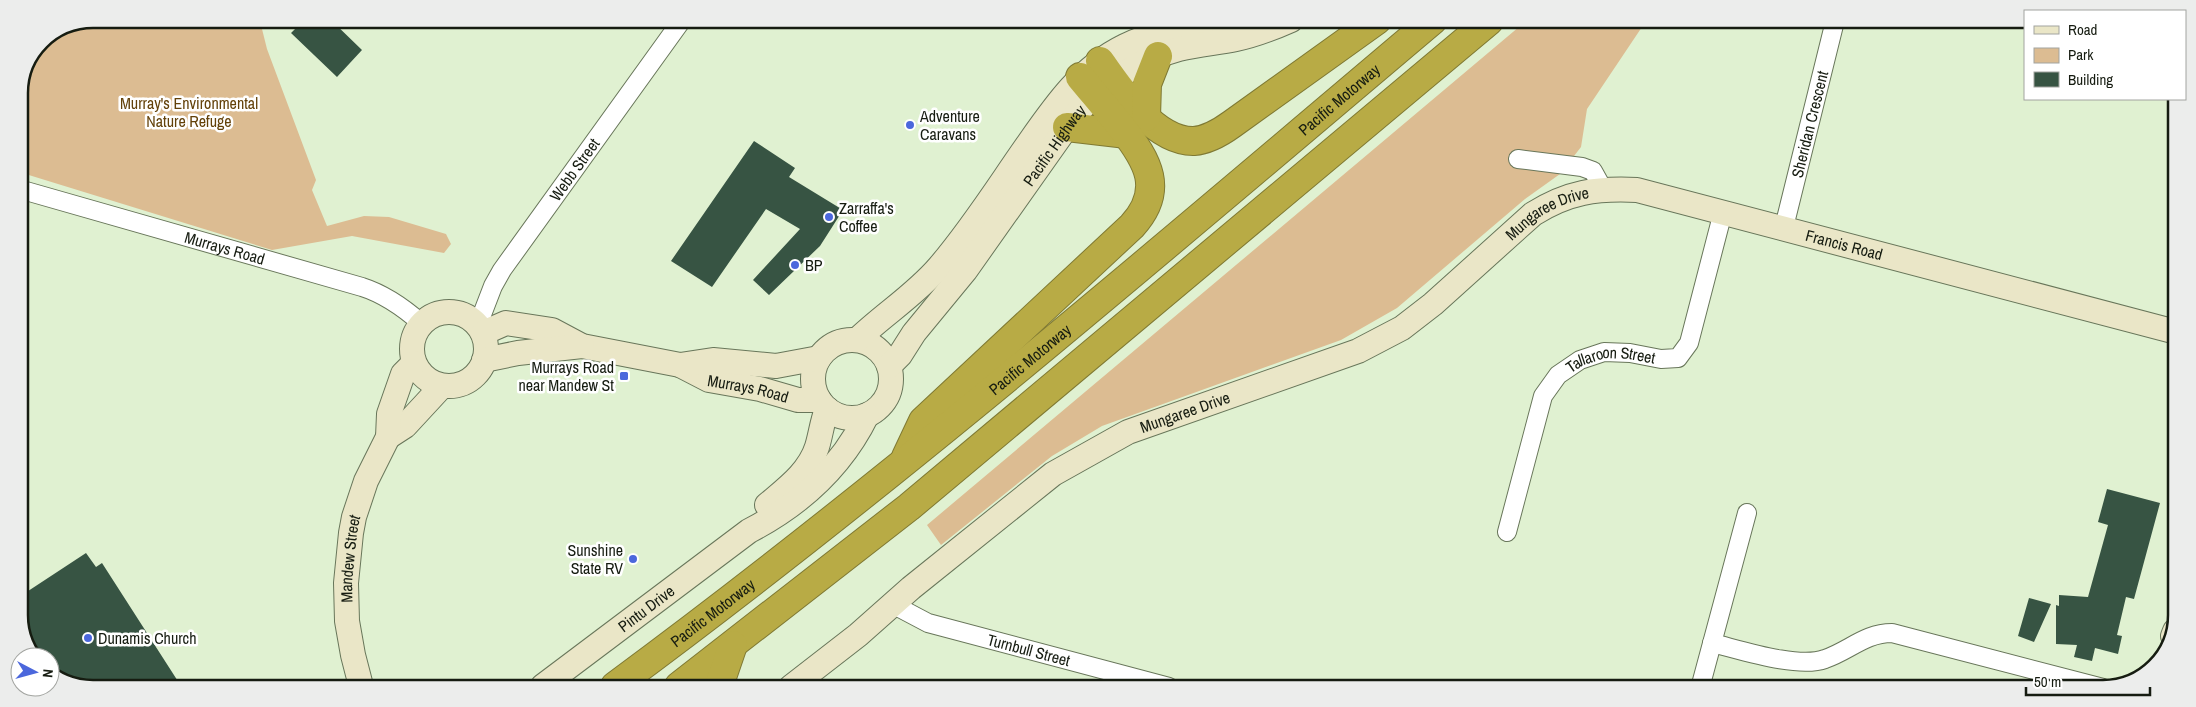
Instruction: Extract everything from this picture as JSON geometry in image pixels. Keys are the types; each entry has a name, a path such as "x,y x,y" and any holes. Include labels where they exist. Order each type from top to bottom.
{"highway":[{"path":"1067,127 1136,126 1160,130 1175,138 1192,141 1211,136 1232,124 1367,27"},
{"name":"Pacific Motorway","path":"623,680 757,579 903,462 1044,347 1425,27"},
{"path":"687,680 909,507 1481,27"},
{"path":"903,462 923,421 1132,226 1143,212 1150,192 1149,169 1142,155 1136,126 1147,84 1158,56"},
{"path":"1097,78 1136,126"},
{"path":"721,680 733,645"}],"street":[{"name":"Webb Street","path":"480,329 493,286 502,270 677,27"},
{"name":"Pacific Highway","path":"889,366 900,355 914,333 965,271 1067,127 1097,78 1130,43 1162,32 1196,27"},
{"name":"Pacific Highway","path":"857,340 875,322 902,303 939,267 963,237 1061,97 1097,78 1158,56 1180,49 1246,37 1272,27"},
{"name":"Sheridan Crescent","path":"1784,227 1834,27"},
{"path":"1518,159 1582,167 1593,172 1603,189"},
{"name":"Francis Road","path":"1603,189 1637,190 1784,227 2168,330"},
{"name":"Mungaree Drive","path":"800,680 858,635 892,604 1052,474 1128,432 1358,351 1402,328 1433,304 1533,214 1552,202 1603,189"},
{"name":"Murrays Road","path":"28,192 362,287 384,296 421,323"},
{"name":"Tallaroon Street","path":"1507,532 1543,396 1558,375 1580,360 1604,352 1630,352 1661,359 1678,358 1689,344 1723,212"},
{"path":"450,312 468,317 480,329 486,342 484,360 476,374 463,384 442,386 430,382 420,374 414,363 412,342 421,323 432,315 450,312"},
{"name":"Murrays Road","path":"480,329 506,323 552,330 582,346 680,365 709,380 760,389 798,400 823,404"},
{"path":"846,340 868,342 877,348 889,366 891,377 887,395 877,409 867,415 846,418 823,404 813,379 819,358 835,343 846,340"},
{"name":"Murrays Road","path":"484,360 518,353 582,346"},
{"name":"Murrays Road","path":"680,365 713,360 776,366 819,358"},
{"name":"Mandew Street","path":"359,680 347,621 347,566 351,533 359,500 388,438 390,414 402,374 414,363"},
{"name":"Mandew Street","path":"388,438 405,426 442,386"},
{"name":"Pintu Drive","path":"749,531 764,508 801,475 811,461 823,404"},
{"name":"Pintu Drive","path":"551,680 749,531 773,518 816,485 854,441 867,415"},
{"path":"1702,680 1747,514"},
{"name":"Turnbull Street","path":"892,604 928,623 1143,680"},
{"path":"1712,643 1764,656 1810,662 1825,659 1878,633 1892,633 2072,680"}],"green space":[{"name":"Murray's Environmental Nature Refuge","path":"93,27 262,27 267,49 316,180 312,190 327,226 364,216 389,217 446,234 451,244 444,253 352,236 272,250 28,175 29,80 38,56 56,38 68,32"},
{"path":"1519,27 1642,27 1587,109 1581,147 1560,174 1525,199 1397,308 1341,340 1102,426 1052,456 941,545 927,525"}],"building":[{"path":"338,27 362,50 337,77 291,33 296,28"},
{"path":"754,141 795,168 789,177 843,210 820,246 769,295 753,280 800,229 766,209 712,287 671,261"},
{"path":"2107,489 2160,503 2134,599 2126,597 2117,635 2122,636 2118,654 2095,648 2092,661 2074,657 2077,645 2056,644 2056,605 2059,606 2059,595 2088,597 2108,525 2098,522"},
{"name":"Dunamis Church","path":"86,553 96,567 102,563 177,680 93,680 64,673 60,671 60,647 36,647 32,639 28,619 28,591"},
{"path":"2029,598 2051,604 2034,642 2018,636"}],"place":[{"name":"Adventure Caravans","path":"910,125"},
{"name":"Zarraffa's Coffee","path":"829,217"},
{"name":"BP","path":"795,265"},
{"name":"Murrays Road near Mandew St","path":"624,376"},
{"name":"Sunshine State RV","path":"633,559"},
{"name":"Dunamis Church","path":"88,638"}]}
